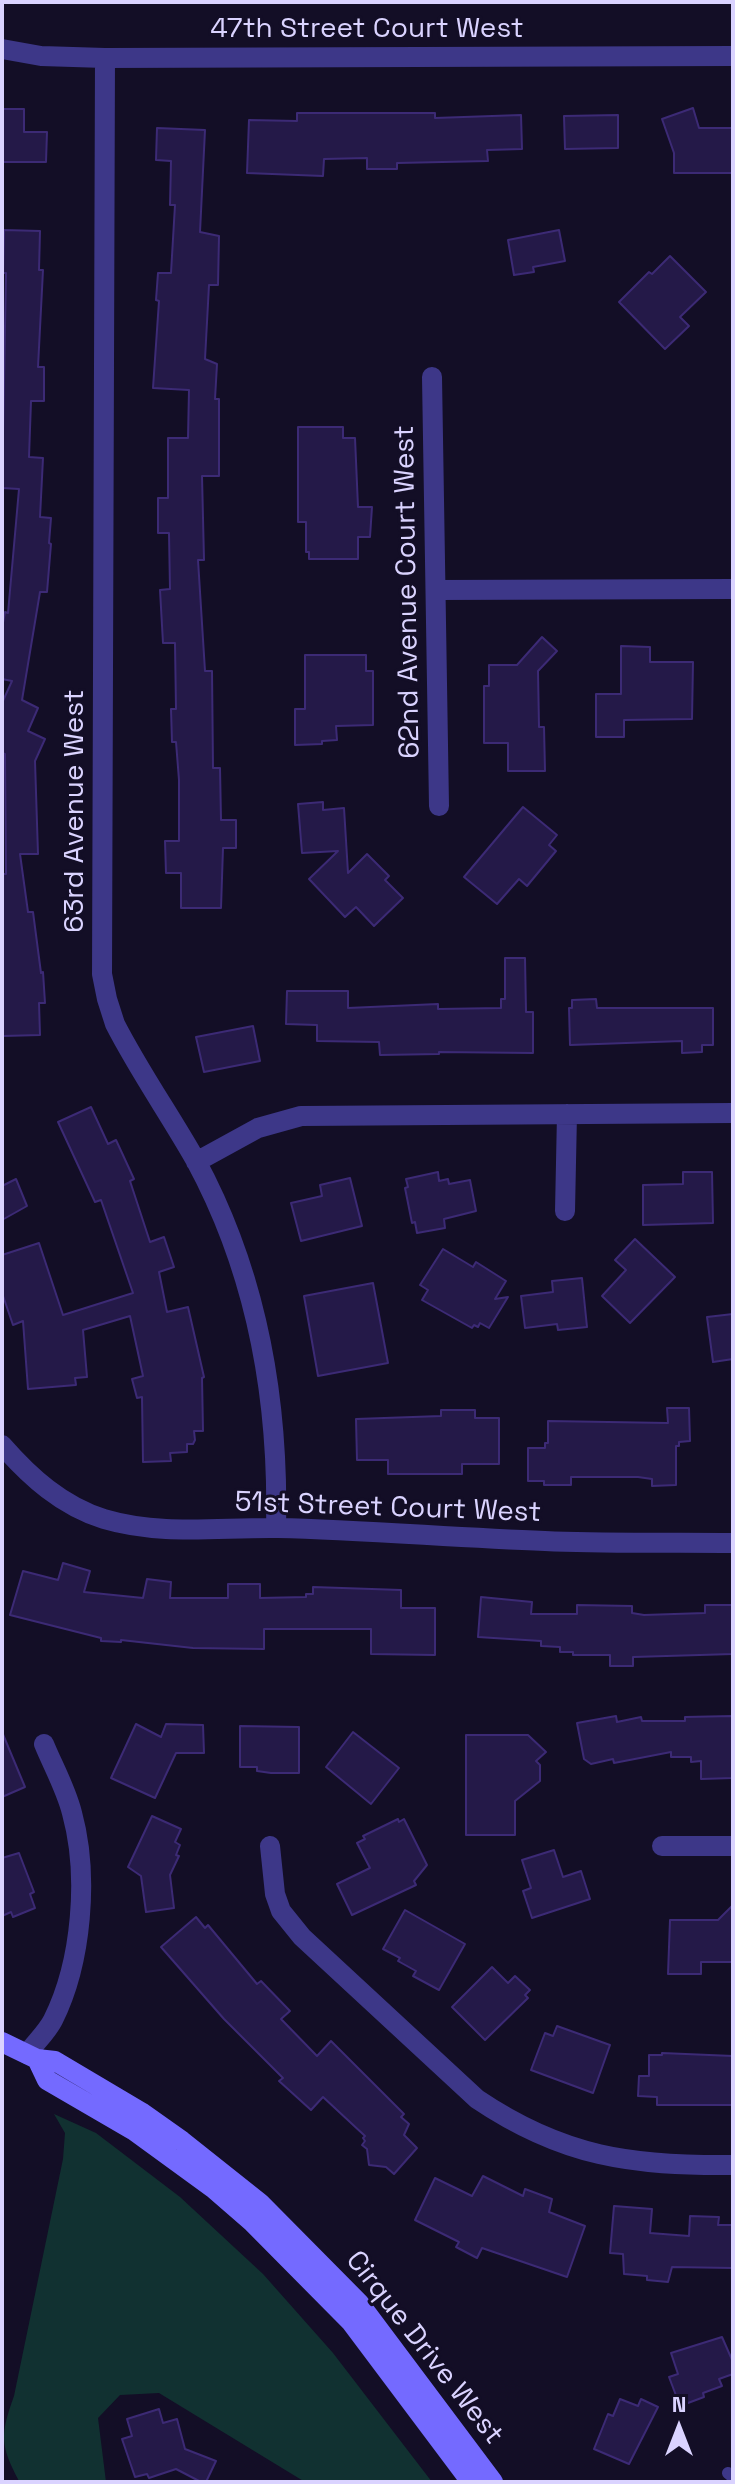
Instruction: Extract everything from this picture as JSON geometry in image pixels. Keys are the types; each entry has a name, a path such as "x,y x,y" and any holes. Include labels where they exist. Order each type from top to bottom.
{"main road":[{"name":"Cirque Drive West","path":"2,2042 32,2057 55,2061 141,2112 260,2203 359,2303 493,2482"},
{"name":"Cirque Drive West","path":"32,2057 47,2080 133,2130 174,2159 263,2233 351,2322 471,2482"}],"street":[{"name":"47th Street Court West","path":"2,49 41,56 105,58 733,56"},
{"name":"63rd Avenue West","path":"105,58 102,974 115,1024 196,1162 234,1247 260,1335 275,1427 278,1474 276,1528"},
{"name":"62nd Avenue Court West","path":"432,377 439,806"},
{"path":"436,590 733,589"},
{"path":"196,1162 258,1128 301,1116 733,1113"},
{"path":"565,1211 567,1114"},
{"name":"51st Street Court West","path":"2,1445 22,1468 49,1491 99,1518 162,1531 276,1528 549,1542 733,1543"},
{"path":"32,2057 53,2021 74,1961 78,1936 79,1839 71,1809 44,1744"},
{"path":"270,1846 281,1911 302,1937 477,2099 507,2119 575,2149 641,2163 733,2165"},
{"path":"662,1846 733,1846"}],"green space":[{"path":"54,2114 96,2133 180,2197 263,2274 333,2353 432,2482 305,2482 159,2393 120,2395 98,2418 106,2482 19,2481 5,2449 4,2431 63,2159 65,2133"}],"building":[{"path":"693,108 699,128 733,128 733,173 674,173 674,153 662,119"},
{"path":"2,109 24,109 24,132 47,132 46,162 2,162"},
{"path":"297,113 435,113 435,118 521,115 522,149 487,150 488,161 397,163 397,169 367,169 367,158 324,159 323,176 247,173 249,120 297,121"},
{"path":"618,115 618,148 565,149 564,116"},
{"path":"157,128 205,130 200,232 219,236 218,285 209,285 205,359 217,364 215,399 219,399 219,476 202,476 204,560 198,560 205,671 212,671 213,768 220,768 221,820 236,820 236,848 223,848 221,908 181,908 181,873 166,873 165,841 179,841 179,780 176,742 172,742 171,709 176,709 175,643 163,643 160,590 170,589 169,533 158,533 158,498 168,498 168,438 188,438 189,390 153,388 158,273 171,273 175,205 170,205 171,161 156,160"},
{"path":"4,230 40,231 39,270 43,270 38,367 44,367 44,401 31,401 29,457 43,458 40,517 51,518 51,544 47,592 40,592 22,700 38,708 28,731 45,739 35,761 38,854 20,854 28,912 33,912 45,1003 39,1003 40,1035 3,1036 2,874 6,874 2,703 12,681 2,679 2,628 5,612 8,613 19,489 2,488"},
{"path":"559,230 565,261 533,267 534,272 514,275 508,240"},
{"path":"670,256 706,292 680,317 689,326 665,349 619,302"},
{"path":"298,427 343,427 343,438 355,438 358,507 372,507 370,537 358,537 358,559 309,559 309,552 306,552 306,522 298,522"},
{"path":"542,637 557,651 538,671 539,727 544,727 545,771 508,771 508,743 484,743 484,686 489,686 489,665 517,665"},
{"path":"621,646 650,647 650,662 693,662 692,719 624,720 624,737 596,737 596,694 621,694"},
{"path":"305,655 366,655 366,671 373,671 373,725 336,726 337,740 295,745 295,709 305,709"},
{"path":"323,802 323,810 344,808 348,873 367,854 389,876 385,880 403,898 374,926 356,907 345,917 309,879 338,851 302,853 298,804"},
{"path":"523,807 557,835 549,845 556,851 527,886 519,879 497,904 464,877"},
{"path":"505,958 525,958 526,1012 533,1012 533,1053 380,1055 379,1042 317,1041 317,1025 286,1024 287,991 348,991 348,1008 438,1004 438,1009 501,1008 501,999 505,999"},
{"path":"596,999 597,1008 713,1008 713,1045 702,1045 702,1052 682,1053 682,1041 570,1045 569,1008 572,1008 572,1000"},
{"path":"253,1026 260,1061 204,1072 196,1037"},
{"path":"91,1107 108,1144 116,1140 134,1179 130,1181 150,1242 164,1237 174,1267 159,1272 167,1312 188,1307 204,1377 203,1431 194,1431 195,1440 193,1444 187,1444 187,1452 170,1453 171,1461 143,1462 142,1397 137,1398 132,1379 143,1376 130,1316 83,1330 87,1377 75,1378 76,1385 28,1389 23,1321 13,1325 2,1293 2,1255 39,1243 63,1315 133,1293 101,1200 95,1202 58,1122"},
{"path":"438,1172 439,1181 448,1179 449,1184 470,1180 476,1211 444,1219 445,1228 417,1233 415,1222 412,1223 406,1179"},
{"path":"683,1172 712,1172 713,1223 643,1225 643,1185 683,1184"},
{"path":"350,1178 362,1226 301,1241 291,1203 322,1196 320,1185"},
{"path":"16,1179 27,1206 2,1220 2,1186"},
{"path":"635,1239 675,1277 630,1323 602,1296 626,1270 615,1260"},
{"path":"443,1249 473,1267 476,1262 506,1281 495,1299 508,1297 489,1328 480,1323 472,1328 422,1300 428,1290 420,1285"},
{"path":"582,1278 587,1327 558,1330 557,1324 525,1328 521,1296 553,1292 552,1281"},
{"path":"373,1283 388,1363 318,1376 304,1296"},
{"path":"733,1314 733,1359 713,1362 707,1317"},
{"path":"667,1408 689,1408 690,1441 679,1442 676,1446 676,1485 652,1486 652,1479 638,1477 571,1477 571,1485 544,1485 544,1481 528,1481 528,1448 545,1448 545,1443 548,1443 548,1421 668,1423"},
{"path":"441,1410 475,1410 475,1418 499,1418 499,1464 462,1464 462,1474 388,1474 388,1460 357,1460 356,1419 441,1416"},
{"path":"63,1563 90,1571 84,1592 143,1598 147,1579 171,1582 170,1598 228,1598 228,1584 260,1584 260,1598 306,1597 306,1594 313,1594 313,1587 401,1590 401,1608 435,1608 435,1655 371,1654 371,1629 264,1629 264,1649 193,1648 121,1640 101,1641 101,1638 10,1615 23,1571 58,1580"},
{"path":"481,1597 532,1602 531,1614 577,1614 577,1605 632,1606 632,1613 644,1615 705,1613 705,1605 733,1605 733,1654 633,1657 633,1666 610,1666 610,1655 573,1655 573,1652 560,1652 560,1647 541,1646 541,1641 478,1637"},
{"path":"616,1716 617,1722 641,1717 642,1721 685,1721 685,1717 733,1716 733,1778 701,1779 701,1761 691,1762 691,1757 671,1757 671,1752 614,1763 613,1759 591,1764 584,1759 577,1723"},
{"path":"136,1724 161,1737 166,1724 203,1725 204,1753 176,1753 155,1798 111,1778"},
{"path":"240,1726 299,1727 299,1773 271,1773 257,1771 257,1767 240,1767"},
{"path":"2,1732 25,1787 2,1797"},
{"path":"353,1732 399,1768 371,1804 326,1767"},
{"path":"466,1735 528,1735 546,1752 536,1761 540,1765 540,1781 515,1801 515,1835 466,1835"},
{"path":"152,1816 181,1829 175,1842 180,1845 176,1855 179,1856 170,1875 174,1908 146,1912 141,1876 128,1867"},
{"path":"398,1819 399,1822 404,1819 427,1865 414,1881 416,1885 352,1915 337,1884 370,1868 357,1843 365,1839 363,1836"},
{"path":"554,1850 563,1877 581,1871 590,1899 532,1918 523,1891 531,1888 522,1860"},
{"path":"19,1853 34,1892 30,1894 35,1908 13,1917 11,1912 2,1916 2,1858"},
{"path":"733,1905 733,1962 701,1962 701,1974 668,1974 670,1920 718,1920"},
{"path":"405,1910 465,1944 439,1990 413,1976 416,1971 383,1949"},
{"path":"196,1917 205,1928 208,1925 257,1984 261,1981 290,2011 281,2019 317,2056 331,2041 404,2114 401,2117 409,2124 404,2135 417,2148 394,2174 386,2167 369,2165 367,2149 362,2145 365,2136 323,2097 311,2110 279,2081 283,2078 224,2019 161,1947"},
{"path":"492,1967 508,1983 515,1976 530,1990 525,1995 528,1998 485,2040 452,2007"},
{"path":"557,2026 610,2045 593,2093 531,2070 545,2033 553,2036"},
{"path":"649,2055 733,2056 733,2105 657,2105 657,2097 638,2096 639,2076 649,2076"},
{"path":"483,2176 523,2196 525,2189 552,2199 549,2212 585,2226 567,2277 482,2248 477,2258 456,2247 459,2242 415,2220 435,2178 472,2196"},
{"path":"614,2206 652,2209 650,2233 689,2236 690,2216 719,2217 718,2225 733,2225 733,2268 672,2267 668,2282 624,2274 623,2254 610,2253"},
{"path":"722,2337 733,2362 733,2374 719,2379 722,2386 703,2393 704,2397 680,2406 669,2377 678,2374 671,2353"},
{"path":"620,2399 638,2406 641,2399 658,2407 629,2464 594,2449 608,2414 613,2416"},
{"path":"159,2409 163,2423 177,2419 185,2449 216,2461 206,2482 176,2469 149,2478 147,2474 135,2477 122,2439 132,2436 127,2419"}]}
